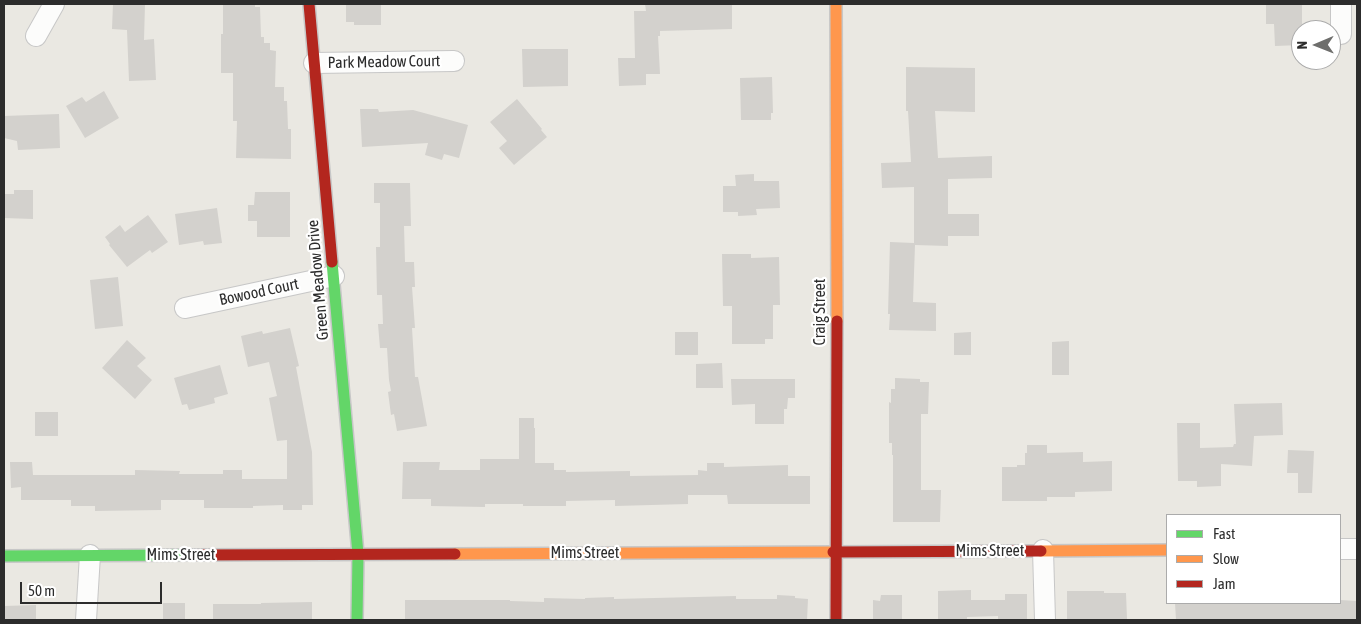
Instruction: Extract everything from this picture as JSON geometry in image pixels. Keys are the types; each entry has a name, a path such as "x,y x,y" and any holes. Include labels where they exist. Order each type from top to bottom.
{"street":[{"path":"36,36 54,4"},
{"name":"Green Meadow Drive","path":"309,4 358,554 357,620"},
{"name":"Craig Street","path":"836,4 836,620"},
{"path":"1341,4 1341,20"},
{"name":"Park Meadow Court","path":"314,63 454,61"},
{"name":"Bowood Court","path":"185,308 334,276"},
{"path":"1341,549 1357,548"},
{"path":"1043,550 1045,620"},
{"name":"Mims Street","path":"4,556 1166,550"},
{"path":"86,620 90,556"}],"building":[{"path":"113,4 145,4 144,40 154,39 156,80 129,81 127,30 112,29"},
{"path":"223,4 255,4 255,7 260,7 261,37 264,37 264,43 270,43 270,50 276,51 275,87 284,87 284,101 287,101 288,129 291,129 291,159 236,158 237,121 233,121 233,73 221,73"},
{"path":"346,4 381,4 381,25 354,25 354,22 346,22"},
{"path":"645,4 732,4 732,29 660,31 660,36 658,36 660,74 646,74 646,85 619,86 618,58 635,58 634,11 646,11"},
{"path":"1266,4 1302,4 1302,20 1291,20 1291,45 1275,46 1274,24 1266,24"},
{"path":"522,49 568,49 568,86 523,87"},
{"path":"906,67 975,68 975,112 935,111 938,158 992,156 992,178 948,179 948,214 979,214 979,236 948,236 948,246 915,245 913,302 936,303 936,331 889,330 890,242 914,243 914,187 882,188 881,163 911,162 908,111 906,111"},
{"path":"772,77 773,113 771,113 771,120 741,120 740,78"},
{"path":"104,91 119,118 85,138 66,106 82,97 86,102"},
{"path":"517,99 547,137 514,165 499,148 507,141 490,122"},
{"path":"360,109 378,109 379,112 413,110 468,125 459,158 444,154 442,160 425,155 428,143 362,147"},
{"path":"59,114 60,148 18,150 17,141 4,138 4,116"},
{"path":"754,174 754,181 779,181 780,208 756,209 757,215 738,216 738,212 723,212 723,186 736,186 735,175"},
{"path":"374,183 410,183 411,226 404,226 405,262 414,262 415,287 412,287 415,328 412,328 415,377 418,377 427,426 397,431 394,414 391,415 388,392 391,391 387,348 380,348 378,324 383,324 382,295 377,295 376,247 380,247 380,203 374,203"},
{"path":"14,190 33,190 33,219 4,218 4,194 14,194"},
{"path":"255,192 290,192 290,237 257,237 257,221 248,221 248,205 254,205"},
{"path":"217,208 222,243 204,245 203,241 179,245 175,214"},
{"path":"148,215 168,242 152,253 150,250 127,267 109,245 105,237 120,225 125,232"},
{"path":"722,254 751,254 751,258 779,257 780,305 773,305 773,339 765,339 765,344 732,344 732,306 723,306"},
{"path":"118,277 123,326 95,329 90,280"},
{"path":"290,328 299,366 296,367 312,452 313,505 302,505 302,510 283,510 283,505 253,506 253,508 204,508 204,500 161,500 161,510 95,511 95,506 71,506 71,500 21,500 21,487 11,488 10,462 32,462 33,475 135,475 135,470 180,471 179,474 223,474 223,470 242,470 242,479 287,479 287,440 277,441 269,398 277,396 269,362 248,367 241,336 262,331 263,334"},
{"path":"675,332 698,332 698,355 675,355"},
{"path":"971,332 971,355 954,355 954,333"},
{"path":"127,340 146,358 137,366 152,380 135,399 102,368"},
{"path":"1069,341 1069,375 1052,375 1052,342"},
{"path":"722,363 723,388 696,388 696,364"},
{"path":"220,365 228,394 214,398 215,403 189,410 187,404 182,405 174,378"},
{"path":"895,378 920,379 920,382 929,382 928,414 921,414 921,490 941,490 940,522 893,522 893,455 892,443 889,443 889,402 891,403 891,389 895,389"},
{"path":"731,379 795,379 795,398 788,398 787,409 784,409 784,424 755,424 755,404 732,405"},
{"path":"1282,403 1283,435 1254,436 1252,466 1221,464 1221,486 1197,487 1197,481 1178,481 1177,423 1200,423 1200,448 1233,447 1236,444 1234,404"},
{"path":"35,412 58,412 58,436 35,436"},
{"path":"519,418 534,418 535,463 554,463 554,470 566,470 566,472 630,471 630,476 698,475 698,470 707,471 707,463 724,463 724,467 788,465 788,476 810,476 810,504 728,504 727,495 688,495 688,504 615,506 615,500 566,501 566,506 485,504 485,507 431,506 431,499 402,499 403,462 440,462 439,470 480,470 480,459 519,459"},
{"path":"1027,445 1047,445 1047,453 1083,452 1083,462 1112,461 1112,491 1075,492 1075,497 1047,497 1047,501 1002,501 1002,467 1025,465"},
{"path":"1288,450 1314,451 1312,493 1298,493 1298,473 1287,473"},
{"path":"971,590 971,600 1005,600 1005,594 1027,594 1027,620 998,620 998,616 967,617 967,620 938,620 938,591"},
{"path":"1067,591 1126,593 1127,619 1067,620"},
{"path":"777,595 808,599 807,620 405,620 405,600 510,600 544,602 544,598 585,599 614,597 614,599 736,596 736,599 777,599"},
{"path":"881,595 902,595 902,620 873,620 873,600 880,601"},
{"path":"1341,600 1357,601 1357,620 1176,620 1175,604 1341,604"},
{"path":"312,602 312,620 213,620 213,604"},
{"path":"163,603 185,603 185,620 163,620"},
{"path":"36,605 36,620 4,620 4,606"}],"traffic: fast":[{"path":"332,262 358,554 357,620"},
{"path":"4,556 196,555"}],"traffic: slow":[{"path":"836,4 837,321"},
{"path":"1041,551 1166,550"},
{"path":"455,554 833,552"}],"traffic: jam":[{"path":"309,4 332,262"},
{"path":"836,620 837,321"},
{"path":"833,552 1041,551"},
{"path":"196,555 455,554"}]}
